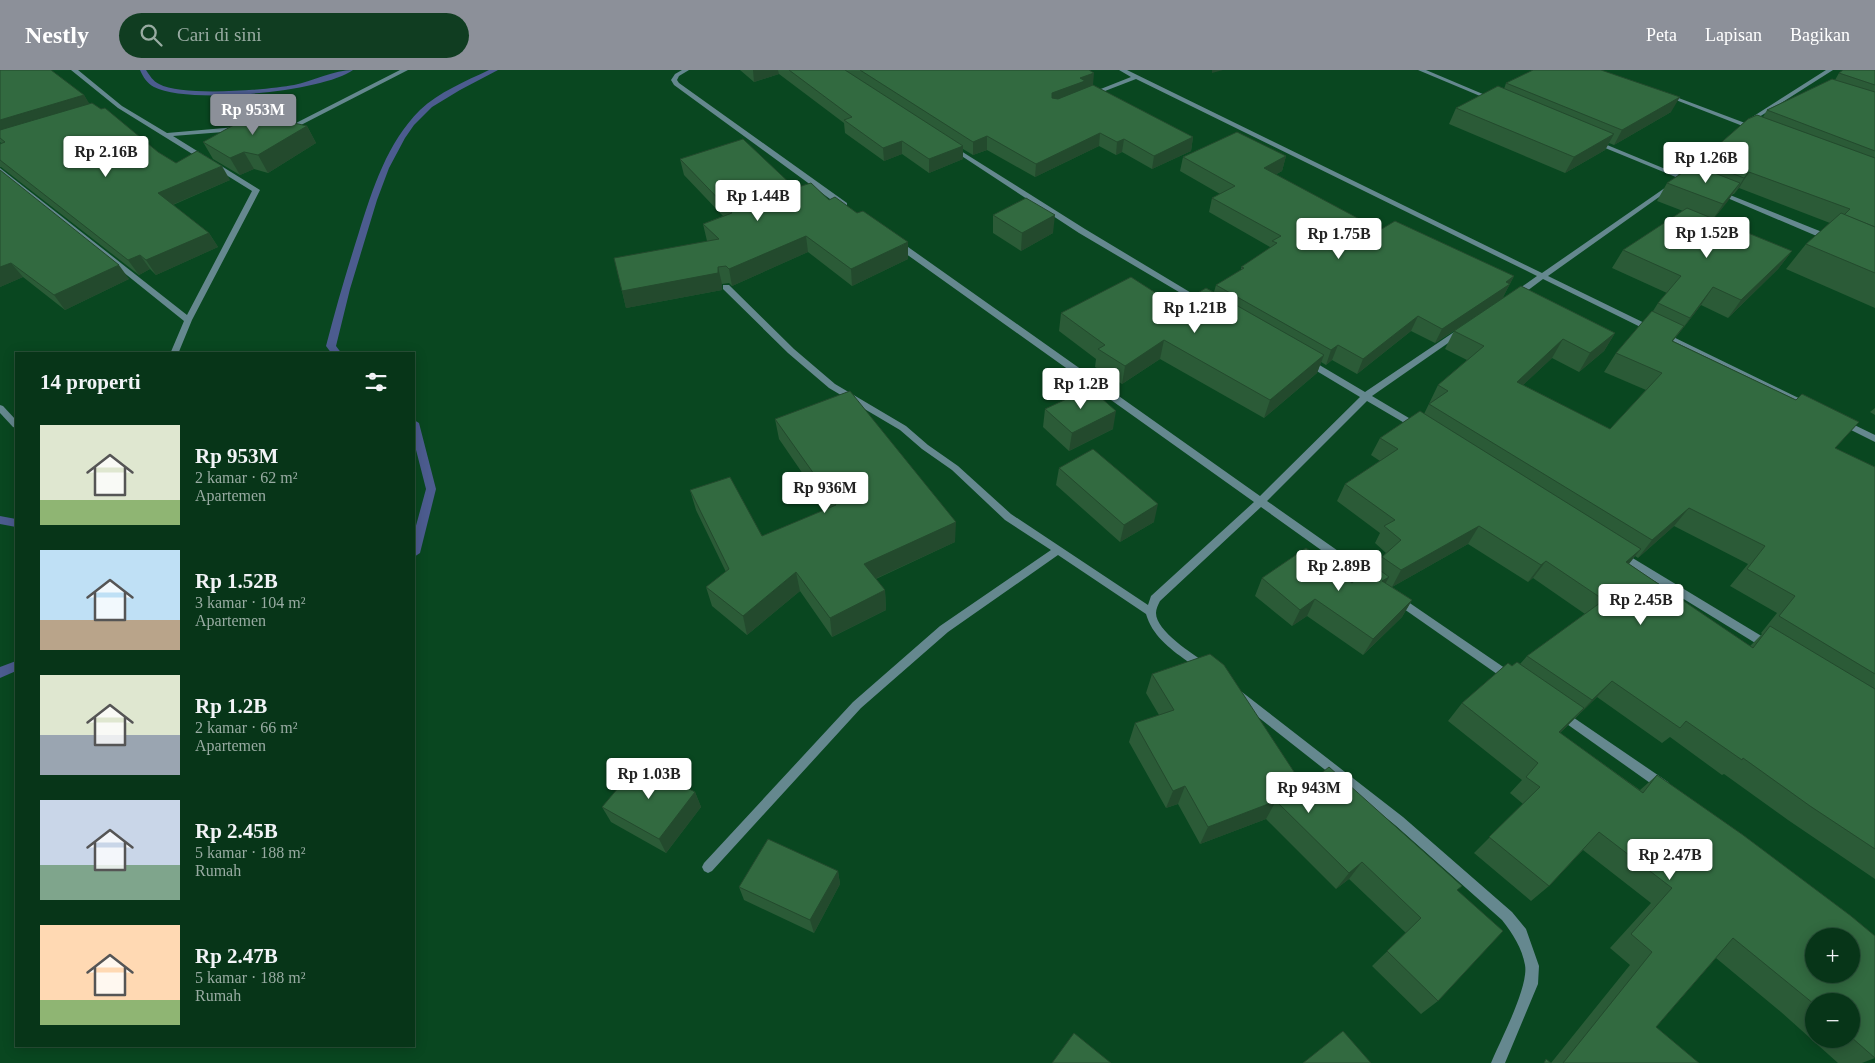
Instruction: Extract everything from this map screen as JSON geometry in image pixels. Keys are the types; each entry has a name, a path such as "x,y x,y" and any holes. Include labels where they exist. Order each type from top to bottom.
{"street":[{"path":"74,70 120,108 256,190 188,320 175,352"},
{"path":"277,126 297,125 405,70"},
{"path":"686,70 677,75 674,80 676,84 854,212"},
{"path":"1122,70 1812,408"},
{"path":"1420,70 1502,104"},
{"path":"1737,130 1830,70"},
{"path":"1081,99 1136,77"},
{"path":"1808,85 1816,88"},
{"path":"1662,93 1761,131"},
{"path":"110,110 120,108"},
{"path":"167,135 247,129"},
{"path":"1592,141 1700,186"},
{"path":"949,146 1082,231 1210,306"},
{"path":"0,170 188,320"},
{"path":"1511,298 1689,172"},
{"path":"1710,189 1838,242"},
{"path":"886,236 1520,684"},
{"path":"726,287 792,351 832,386 903,428 925,447 955,468 1008,518 1151,612"},
{"path":"1215,677 1159,631 1153,622 1151,612 1155,599 1260,502 1367,395 1471,325"},
{"path":"1297,356 1367,395 1426,432"},
{"path":"0,408 15,424"},
{"path":"1830,417 1875,439"},
{"path":"1610,549 1776,650"},
{"path":"708,867 857,705 944,629 1057,551"},
{"path":"1230,689 1399,821 1507,916 1521,934 1532,966 1531,984 1498,1063"},
{"path":"1552,707 1675,793"}],"building":[{"path":"0,70 51,70 84,95 0,120"},
{"path":"789,70 845,70 963,146 929,159 902,141 883,148 844,120 852,117"},
{"path":"860,70 1089,70 1094,73 1080,78 1085,81 1052,93 1052,98 1058,99 1093,85 1193,137 1154,156 1124,139 1117,142 1100,133 1036,164 987,136 973,142"},
{"path":"1533,70 1601,70 1680,97 1622,130 1506,83"},
{"path":"1843,70 1875,70 1875,85 1839,73"},
{"path":"1832,79 1875,92 1875,151 1767,110"},
{"path":"1498,86 1614,134 1574,157 1456,108"},
{"path":"92,103 101,109 105,108 158,152 176,163 197,151 222,166 158,193 209,233 146,260 140,255 128,260 0,160 0,144 5,142 0,138 0,130"},
{"path":"254,114 307,126 258,155 244,152 230,158 203,142"},
{"path":"1757,115 1875,158 1875,227 1844,215 1850,209 1749,172 1744,178 1700,161 1748,119"},
{"path":"1237,132 1286,156 1264,168 1380,230 1395,221 1514,276 1506,282 1510,284 1442,329 1418,316 1363,359 1338,345 1331,350 1216,285 1244,268 1241,267 1277,243 1272,241 1281,236 1212,198 1235,186 1183,157"},
{"path":"743,139 795,188 811,183 829,200 835,197 857,213 863,211 908,242 851,269 806,236 729,269 726,266 718,267 718,273 622,291 614,258 719,239 703,224 732,213 680,159"},
{"path":"1694,165 1740,183 1723,204 1667,183"},
{"path":"0,170 119,265 54,295 11,263 0,267"},
{"path":"1026,198 1055,215 1022,233 993,215"},
{"path":"1687,208 1792,251 1741,300 1713,287 1690,318 1658,303 1681,276 1623,250"},
{"path":"1841,213 1875,227 1875,273 1806,244"},
{"path":"1131,277 1176,306 1206,288 1324,355 1270,400 1164,340 1125,366 1098,349 1105,345 1061,313"},
{"path":"1521,286 1615,333 1590,353 1563,339 1517,382 1610,429 1662,373 1616,353 1652,311 1684,326 1672,341 1796,400 1802,394 1859,422 1835,448 1875,467 1875,674 1779,616 1795,596 1747,569 1765,546 1689,508 1652,540 1429,404 1448,391 1438,385 1484,346 1454,331"},
{"path":"1090,388 1116,411 1072,433 1045,409"},
{"path":"850,391 956,522 864,564 885,590 830,618 796,572 743,616 706,587 729,569 690,490 730,477 762,536 836,505 775,419"},
{"path":"1420,411 1641,549 1626,562 1753,648 1770,626 1875,689 1875,849 1686,721 1680,728 1612,681 1592,700 1527,656 1604,600 1546,561 1541,565 1479,526 1401,570 1382,557 1401,540 1384,526 1395,520 1345,484 1398,449 1380,438"},
{"path":"1093,449 1158,504 1124,525 1059,468"},
{"path":"1306,548 1352,583 1373,565 1389,577 1382,581 1412,600 1373,639 1315,599 1300,610 1262,578"},
{"path":"1210,654 1224,665 1304,787 1329,767 1462,886 1457,890 1503,931 1438,1001 1387,951 1421,918 1362,862 1349,873 1276,801 1208,827 1185,786 1173,791 1135,723 1174,710 1152,674"},
{"path":"1517,662 1584,708 1559,732 1643,793 1657,775 1743,835 1875,936 1875,1058 1860,1045 1860,993 1805,993 1805,997 1733,938 1656,1027 1699,1063 1563,1063 1652,952 1631,934 1672,888 1599,832 1549,886 1489,837 1540,787 1526,777 1538,763 1462,703 1508,663 1512,666"},
{"path":"640,762 695,792 659,839 602,807"},
{"path":"768,839 838,871 810,920 739,887"},
{"path":"1343,1031 1371,1063 1303,1063"},
{"path":"1074,1033 1111,1063 1052,1063"}],"waterway":[{"path":"143,70 152,83 164,89 215,93 255,92 293,87 350,70"},
{"path":"336,352 331,346 354,261 386,168 401,138 411,124 430,105 457,88 495,70"},
{"path":"415,427 431,489 415,549"},
{"path":"0,520 15,523"},
{"path":"0,673 15,666"}]}
